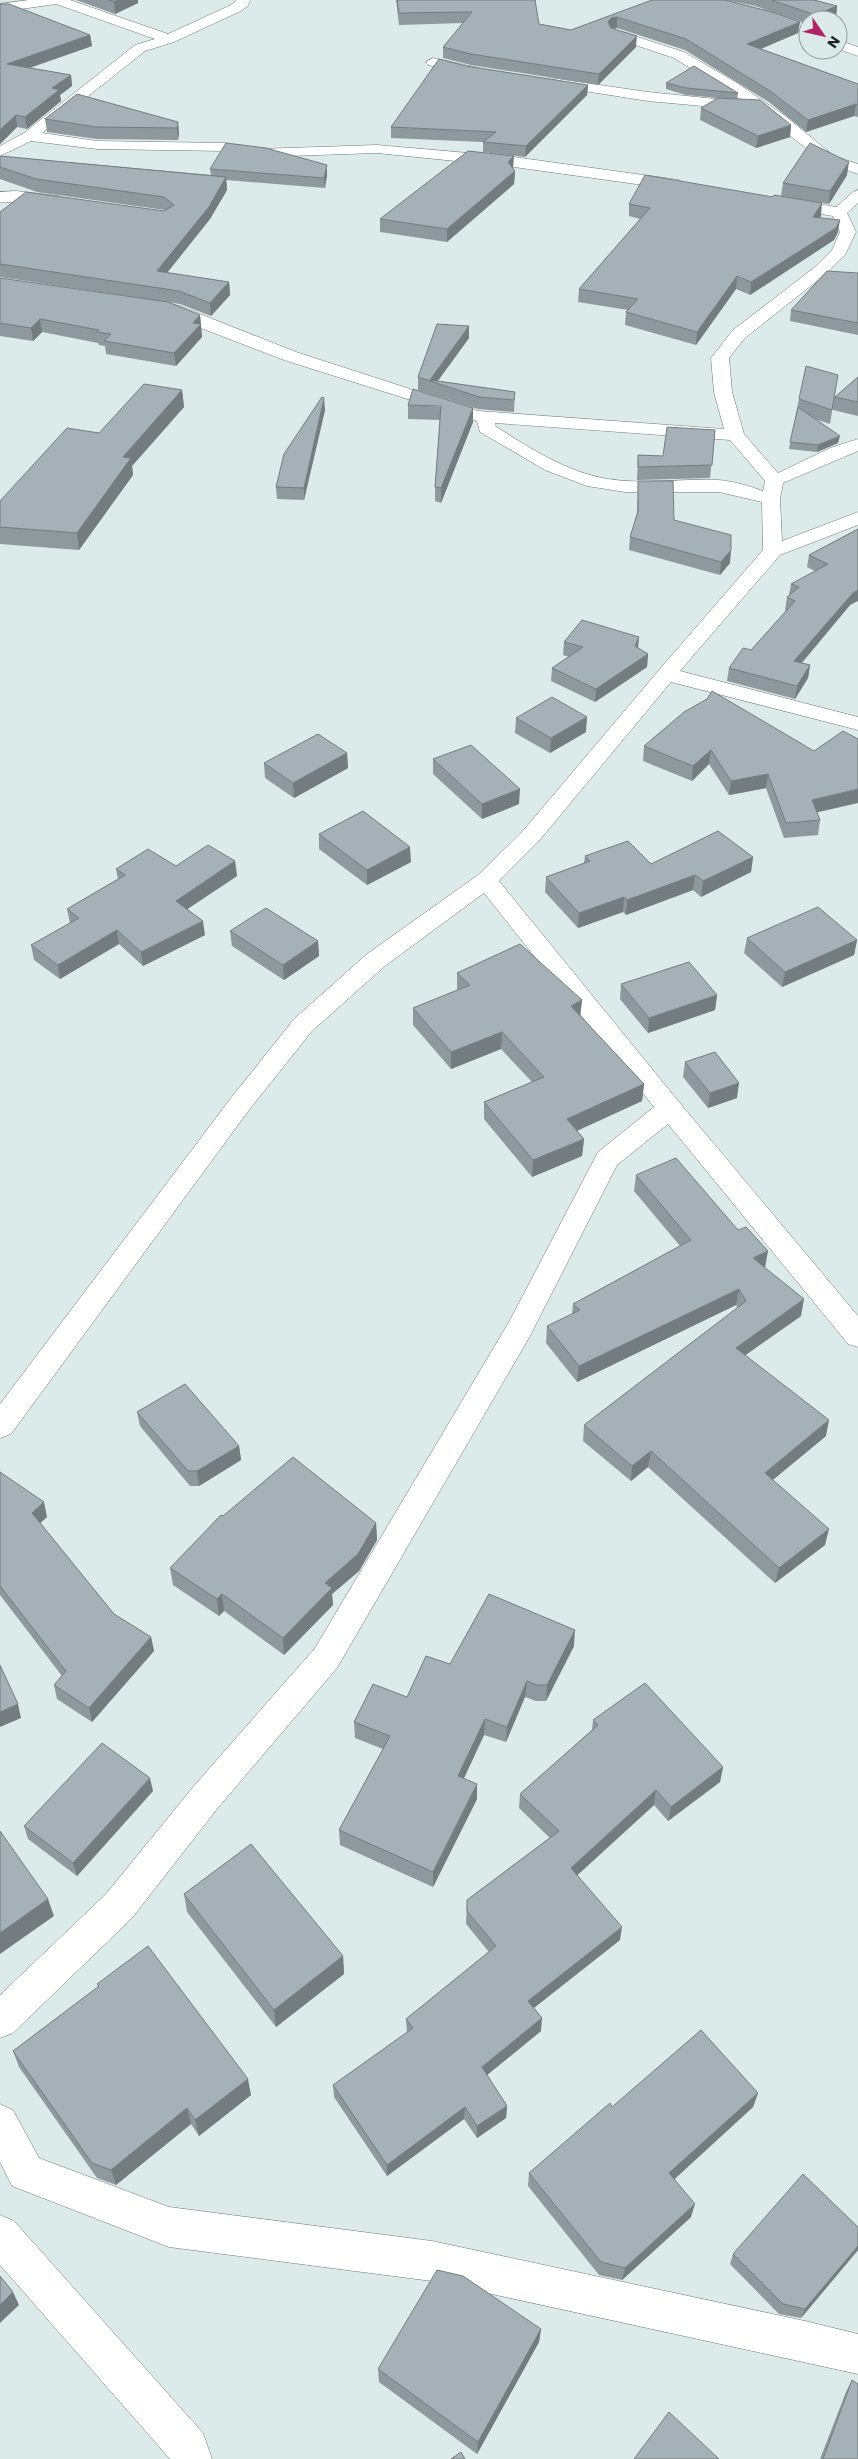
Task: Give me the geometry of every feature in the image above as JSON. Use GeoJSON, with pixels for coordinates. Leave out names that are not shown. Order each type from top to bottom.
{"type":"FeatureCollection","features":[{"type":"Feature","properties":{"kind":"street"},"geometry":{"type":"LineString","coordinates":[[0,0],[2,1],[0,8],[58,0],[169,40]]}},
{"type":"Feature","properties":{"kind":"street"},"geometry":{"type":"LineString","coordinates":[[0,152],[28,136],[140,48],[169,40],[236,8],[243,3],[243,0]]}},
{"type":"Feature","properties":{"kind":"street"},"geometry":{"type":"LineString","coordinates":[[706,0],[778,19],[798,27]]}},
{"type":"Feature","properties":{"kind":"street"},"geometry":{"type":"LineString","coordinates":[[616,34],[679,55],[732,86],[763,107],[830,159],[858,169]]}},
{"type":"Feature","properties":{"kind":"street"},"geometry":{"type":"LineString","coordinates":[[433,62],[489,73]]}},
{"type":"Feature","properties":{"kind":"street"},"geometry":{"type":"LineString","coordinates":[[537,80],[618,94],[686,102],[763,107]]}},
{"type":"Feature","properties":{"kind":"street"},"geometry":{"type":"LineString","coordinates":[[28,136],[97,145],[225,147],[257,153],[377,149],[514,162],[694,187]]}},
{"type":"Feature","properties":{"kind":"street"},"geometry":{"type":"LineString","coordinates":[[839,212],[858,195]]}},
{"type":"Feature","properties":{"kind":"street"},"geometry":{"type":"LineString","coordinates":[[0,197],[16,196],[70,203]]}},
{"type":"Feature","properties":{"kind":"street"},"geometry":{"type":"LineString","coordinates":[[771,200],[839,212]]}},
{"type":"Feature","properties":{"kind":"street"},"geometry":{"type":"LineString","coordinates":[[773,551],[771,499],[774,480],[735,435],[723,392],[720,358],[739,334],[821,270],[839,252],[848,232],[839,212]]}},
{"type":"Feature","properties":{"kind":"street"},"geometry":{"type":"LineString","coordinates":[[146,306],[174,310],[290,356],[486,418],[486,428],[532,456],[557,469],[594,482],[620,486],[721,486],[771,499]]}},
{"type":"Feature","properties":{"kind":"street"},"geometry":{"type":"LineString","coordinates":[[476,416],[735,435]]}},
{"type":"Feature","properties":{"kind":"street"},"geometry":{"type":"LineString","coordinates":[[774,480],[789,476],[839,448],[858,445]]}},
{"type":"Feature","properties":{"kind":"street"},"geometry":{"type":"LineString","coordinates":[[0,1426],[240,1104],[303,1025],[376,960],[486,880],[530,837],[666,674],[773,551],[858,518]]}},
{"type":"Feature","properties":{"kind":"street"},"geometry":{"type":"LineString","coordinates":[[666,674],[858,724]]}},
{"type":"Feature","properties":{"kind":"street"},"geometry":{"type":"LineString","coordinates":[[486,880],[670,1109],[858,1336]]}},
{"type":"Feature","properties":{"kind":"street"},"geometry":{"type":"LineString","coordinates":[[0,2020],[119,1906],[205,1798],[326,1658],[520,1328],[607,1159],[670,1109]]}},
{"type":"Feature","properties":{"kind":"street"},"geometry":{"type":"LineString","coordinates":[[0,2123],[26,2172],[169,2227],[432,2261],[858,2354]]}},
{"type":"Feature","properties":{"kind":"street"},"geometry":{"type":"LineString","coordinates":[[0,2235],[188,2448],[191,2459]]}},
{"type":"Feature","properties":{"kind":"building"},"geometry":{"type":"Polygon","coordinates":[[[397,0],[535,0],[539,24],[571,30],[652,0],[725,0],[775,13],[798,21],[747,44],[858,84],[858,105],[856,104],[808,120],[770,91],[686,39],[617,17],[611,18],[608,22],[611,28],[637,36],[599,74],[471,54],[443,47],[472,12],[399,13],[397,0]]]}},
{"type":"Feature","properties":{"kind":"building"},"geometry":{"type":"Polygon","coordinates":[[[771,0],[814,0],[837,6],[828,10],[801,10],[771,0]]]}},
{"type":"Feature","properties":{"kind":"building"},"geometry":{"type":"Polygon","coordinates":[[[0,4],[9,4],[90,35],[7,64],[71,75],[52,88],[59,90],[25,117],[16,115],[0,130],[0,4]]]}},
{"type":"Feature","properties":{"kind":"building"},"geometry":{"type":"Polygon","coordinates":[[[439,59],[466,66],[588,85],[526,146],[483,142],[496,132],[391,127],[439,59]]]}},
{"type":"Feature","properties":{"kind":"building"},"geometry":{"type":"Polygon","coordinates":[[[694,66],[738,93],[687,88],[666,83],[694,66]]]}},
{"type":"Feature","properties":{"kind":"building"},"geometry":{"type":"Polygon","coordinates":[[[77,94],[178,122],[177,128],[96,127],[45,119],[77,94]]]}},
{"type":"Feature","properties":{"kind":"building"},"geometry":{"type":"Polygon","coordinates":[[[718,98],[760,100],[791,125],[758,136],[701,108],[718,98]]]}},
{"type":"Feature","properties":{"kind":"building"},"geometry":{"type":"Polygon","coordinates":[[[226,143],[266,148],[327,165],[324,178],[210,169],[226,143]]]}},
{"type":"Feature","properties":{"kind":"building"},"geometry":{"type":"Polygon","coordinates":[[[810,143],[849,162],[830,191],[783,183],[810,143]]]}},
{"type":"Feature","properties":{"kind":"building"},"geometry":{"type":"Polygon","coordinates":[[[468,151],[514,156],[508,162],[515,171],[447,229],[380,219],[468,151]]]}},
{"type":"Feature","properties":{"kind":"building"},"geometry":{"type":"Polygon","coordinates":[[[0,156],[226,177],[209,207],[157,271],[229,282],[210,303],[179,291],[0,264],[0,212],[26,192],[164,211],[174,205],[164,197],[36,179],[0,167],[0,156]]]}},
{"type":"Feature","properties":{"kind":"building"},"geometry":{"type":"Polygon","coordinates":[[[645,175],[773,197],[774,195],[822,203],[813,217],[840,220],[836,228],[751,282],[737,276],[697,332],[626,312],[638,299],[579,289],[650,208],[629,204],[645,175]]]}},
{"type":"Feature","properties":{"kind":"building"},"geometry":{"type":"Polygon","coordinates":[[[827,271],[858,273],[858,323],[791,310],[827,271]]]}},
{"type":"Feature","properties":{"kind":"building"},"geometry":{"type":"Polygon","coordinates":[[[0,278],[168,302],[200,315],[193,323],[201,324],[174,353],[104,341],[111,334],[40,319],[31,328],[0,323],[0,278]]]}},
{"type":"Feature","properties":{"kind":"building"},"geometry":{"type":"Polygon","coordinates":[[[437,324],[469,326],[430,380],[515,392],[514,400],[479,397],[418,377],[437,324]]]}},
{"type":"Feature","properties":{"kind":"building"},"geometry":{"type":"Polygon","coordinates":[[[806,366],[838,375],[832,410],[799,399],[806,366]]]}},
{"type":"Feature","properties":{"kind":"building"},"geometry":{"type":"Polygon","coordinates":[[[858,377],[858,402],[835,397],[858,377]]]}},
{"type":"Feature","properties":{"kind":"building"},"geometry":{"type":"Polygon","coordinates":[[[144,384],[182,390],[123,457],[131,458],[77,533],[0,527],[0,501],[67,428],[99,433],[144,384]]]}},
{"type":"Feature","properties":{"kind":"building"},"geometry":{"type":"Polygon","coordinates":[[[413,389],[473,408],[441,488],[435,487],[441,406],[408,405],[413,389]]]}},
{"type":"Feature","properties":{"kind":"building"},"geometry":{"type":"Polygon","coordinates":[[[322,397],[324,398],[304,488],[276,487],[284,454],[322,397]]]}},
{"type":"Feature","properties":{"kind":"building"},"geometry":{"type":"Polygon","coordinates":[[[798,407],[840,436],[818,445],[790,442],[798,407]]]}},
{"type":"Feature","properties":{"kind":"building"},"geometry":{"type":"Polygon","coordinates":[[[667,427],[715,430],[712,465],[638,467],[638,455],[663,456],[667,427]]]}},
{"type":"Feature","properties":{"kind":"building"},"geometry":{"type":"Polygon","coordinates":[[[638,481],[673,481],[674,520],[731,535],[731,550],[721,562],[630,537],[638,511],[638,481]]]}},
{"type":"Feature","properties":{"kind":"building"},"geometry":{"type":"Polygon","coordinates":[[[858,529],[858,590],[853,593],[794,661],[810,665],[797,686],[729,668],[743,648],[751,650],[795,601],[787,597],[799,587],[791,584],[828,564],[809,555],[858,529]]]}},
{"type":"Feature","properties":{"kind":"building"},"geometry":{"type":"Polygon","coordinates":[[[582,620],[639,637],[635,646],[648,654],[596,689],[552,668],[583,647],[564,642],[582,620]]]}},
{"type":"Feature","properties":{"kind":"building"},"geometry":{"type":"Polygon","coordinates":[[[712,691],[814,751],[843,731],[858,739],[858,789],[812,800],[820,820],[786,823],[768,774],[731,781],[711,750],[693,766],[644,746],[684,712],[707,699],[712,691]]]}},
{"type":"Feature","properties":{"kind":"building"},"geometry":{"type":"Polygon","coordinates":[[[552,697],[587,717],[551,738],[516,718],[552,697]]]}},
{"type":"Feature","properties":{"kind":"building"},"geometry":{"type":"Polygon","coordinates":[[[318,734],[347,753],[293,783],[264,763],[318,734]]]}},
{"type":"Feature","properties":{"kind":"building"},"geometry":{"type":"Polygon","coordinates":[[[471,745],[520,789],[482,804],[433,759],[471,745]]]}},
{"type":"Feature","properties":{"kind":"building"},"geometry":{"type":"Polygon","coordinates":[[[363,811],[410,847],[367,870],[319,834],[363,811]]]}},
{"type":"Feature","properties":{"kind":"building"},"geometry":{"type":"Polygon","coordinates":[[[718,831],[753,857],[703,881],[695,875],[627,900],[624,897],[579,913],[546,877],[590,861],[585,856],[628,841],[651,864],[718,831]]]}},
{"type":"Feature","properties":{"kind":"building"},"geometry":{"type":"Polygon","coordinates":[[[208,845],[235,861],[176,901],[203,921],[141,952],[117,930],[58,965],[31,945],[79,918],[67,909],[125,875],[116,869],[148,849],[176,866],[208,845]]]}},
{"type":"Feature","properties":{"kind":"building"},"geometry":{"type":"Polygon","coordinates":[[[818,907],[857,940],[785,972],[747,938],[818,907]]]}},
{"type":"Feature","properties":{"kind":"building"},"geometry":{"type":"Polygon","coordinates":[[[266,908],[318,941],[283,965],[230,931],[266,908]]]}},
{"type":"Feature","properties":{"kind":"building"},"geometry":{"type":"Polygon","coordinates":[[[520,944],[582,1000],[571,1006],[644,1084],[567,1119],[584,1139],[533,1160],[484,1102],[544,1077],[502,1032],[451,1052],[413,1008],[470,985],[457,973],[520,944]]]}},
{"type":"Feature","properties":{"kind":"building"},"geometry":{"type":"Polygon","coordinates":[[[689,962],[717,995],[649,1018],[621,984],[689,962]]]}},
{"type":"Feature","properties":{"kind":"building"},"geometry":{"type":"Polygon","coordinates":[[[715,1052],[739,1083],[710,1093],[685,1062],[715,1052]]]}},
{"type":"Feature","properties":{"kind":"building"},"geometry":{"type":"Polygon","coordinates":[[[676,1158],[738,1230],[746,1227],[768,1251],[753,1258],[804,1299],[736,1348],[829,1420],[765,1473],[829,1529],[779,1568],[651,1451],[632,1466],[584,1425],[746,1301],[739,1289],[579,1366],[547,1326],[580,1310],[573,1304],[691,1240],[636,1175],[676,1158]]]}},
{"type":"Feature","properties":{"kind":"building"},"geometry":{"type":"Polygon","coordinates":[[[185,1384],[239,1446],[197,1471],[188,1471],[137,1412],[185,1384]]]}},
{"type":"Feature","properties":{"kind":"building"},"geometry":{"type":"Polygon","coordinates":[[[293,1457],[376,1523],[358,1554],[325,1583],[332,1588],[283,1638],[222,1594],[217,1599],[170,1568],[221,1515],[223,1516],[293,1457]]]}},
{"type":"Feature","properties":{"kind":"building"},"geometry":{"type":"Polygon","coordinates":[[[0,1472],[44,1502],[32,1513],[114,1614],[151,1637],[89,1708],[54,1685],[66,1671],[0,1586],[0,1472]]]}},
{"type":"Feature","properties":{"kind":"building"},"geometry":{"type":"Polygon","coordinates":[[[489,1594],[575,1630],[547,1685],[537,1685],[527,1681],[507,1727],[485,1719],[458,1776],[477,1784],[433,1872],[339,1830],[390,1736],[354,1722],[373,1684],[407,1697],[426,1656],[450,1664],[489,1594]]]}},
{"type":"Feature","properties":{"kind":"building"},"geometry":{"type":"Polygon","coordinates":[[[0,1665],[18,1704],[0,1712],[0,1665]]]}},
{"type":"Feature","properties":{"kind":"building"},"geometry":{"type":"Polygon","coordinates":[[[645,1683],[723,1767],[671,1807],[656,1790],[571,1868],[622,1927],[528,2001],[542,2018],[482,2067],[507,2106],[477,2126],[465,2107],[387,2165],[333,2085],[413,2028],[406,2019],[496,1946],[467,1911],[467,1900],[559,1831],[520,1794],[598,1725],[593,1720],[645,1683]]]}},
{"type":"Feature","properties":{"kind":"building"},"geometry":{"type":"Polygon","coordinates":[[[102,1743],[150,1778],[73,1863],[24,1826],[102,1743]]]}},
{"type":"Feature","properties":{"kind":"building"},"geometry":{"type":"Polygon","coordinates":[[[0,1831],[48,1899],[0,1933],[0,1831]]]}},
{"type":"Feature","properties":{"kind":"building"},"geometry":{"type":"Polygon","coordinates":[[[251,1844],[343,1956],[274,2010],[184,1894],[251,1844]]]}},
{"type":"Feature","properties":{"kind":"building"},"geometry":{"type":"Polygon","coordinates":[[[148,1946],[248,2079],[195,2120],[187,2108],[111,2170],[92,2163],[13,2051],[148,1946]]]}},
{"type":"Feature","properties":{"kind":"building"},"geometry":{"type":"Polygon","coordinates":[[[701,2030],[758,2093],[669,2173],[695,2204],[625,2268],[601,2262],[529,2173],[610,2103],[612,2107],[701,2030]]]}},
{"type":"Feature","properties":{"kind":"building"},"geometry":{"type":"Polygon","coordinates":[[[803,2174],[858,2227],[858,2246],[805,2309],[783,2304],[733,2254],[803,2174]]]}},
{"type":"Feature","properties":{"kind":"building"},"geometry":{"type":"Polygon","coordinates":[[[437,2270],[463,2276],[541,2329],[478,2442],[378,2369],[437,2270]]]}},
{"type":"Feature","properties":{"kind":"building"},"geometry":{"type":"Polygon","coordinates":[[[0,2276],[13,2292],[0,2305],[0,2276]]]}},
{"type":"Feature","properties":{"kind":"building"},"geometry":{"type":"Polygon","coordinates":[[[852,2380],[858,2384],[858,2459],[823,2459],[852,2380]]]}},
{"type":"Feature","properties":{"kind":"building"},"geometry":{"type":"Polygon","coordinates":[[[669,2412],[719,2459],[634,2459],[669,2412]]]}},
{"type":"Feature","properties":{"kind":"building"},"geometry":{"type":"Polygon","coordinates":[[[461,2452],[465,2459],[451,2459],[461,2452]]]}}]}
